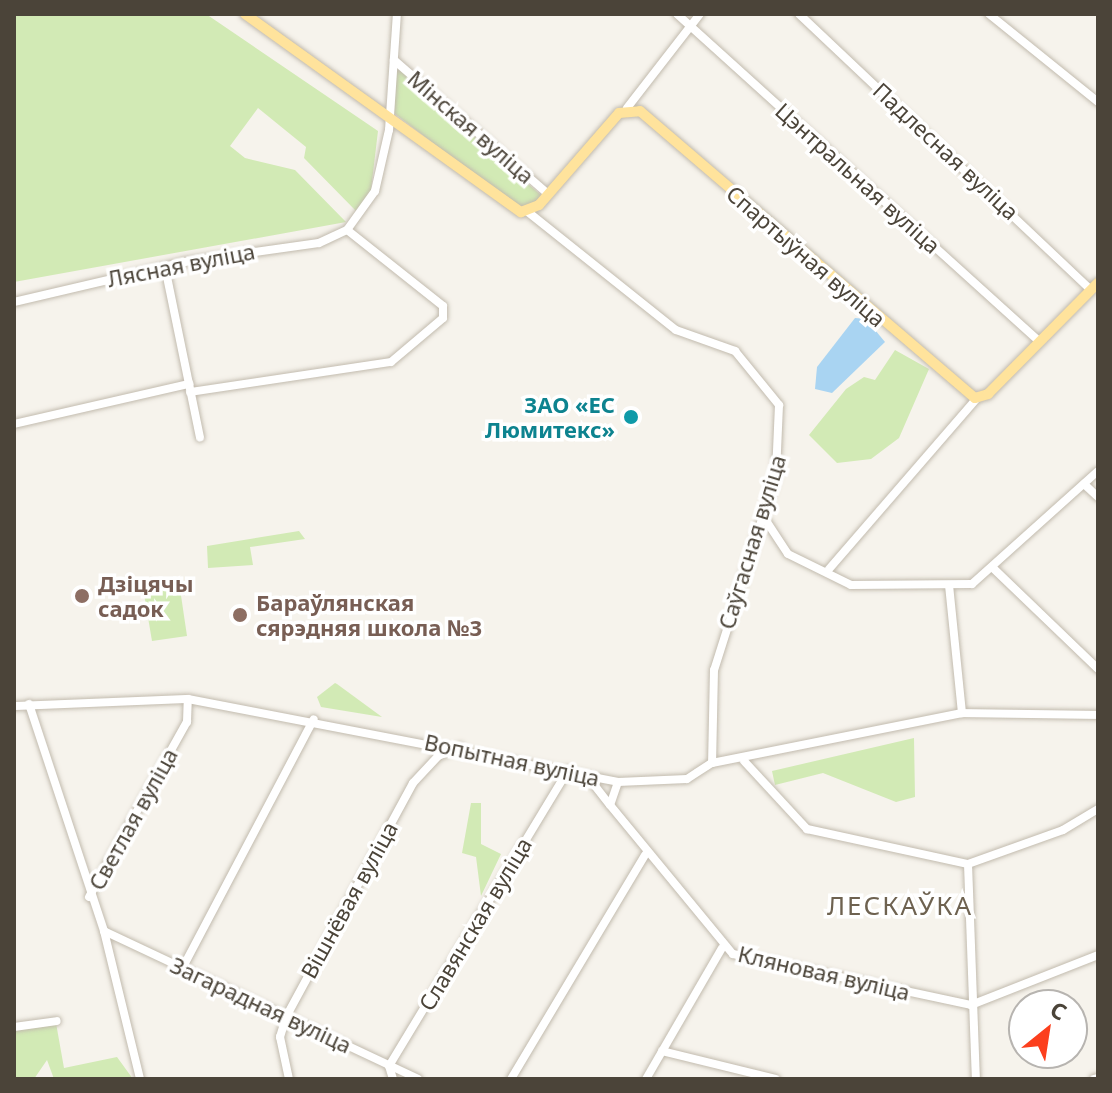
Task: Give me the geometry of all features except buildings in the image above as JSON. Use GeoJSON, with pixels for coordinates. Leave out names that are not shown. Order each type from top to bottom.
{"type":"FeatureCollection","features":[{"type":"Feature","properties":{"kind":"main road","name":"Мінская вуліца"},"geometry":{"type":"LineString","coordinates":[[245,14],[524,212]]}},
{"type":"Feature","properties":{"kind":"main road"},"geometry":{"type":"LineString","coordinates":[[524,212],[548,194],[627,108]]}},
{"type":"Feature","properties":{"kind":"main road","name":"Спартыўная вуліца"},"geometry":{"type":"LineString","coordinates":[[627,108],[659,126],[983,396]]}},
{"type":"Feature","properties":{"kind":"main road"},"geometry":{"type":"LineString","coordinates":[[983,396],[1095,287]]}},
{"type":"Feature","properties":{"kind":"street","name":"Мінская вуліца"},"geometry":{"type":"LineString","coordinates":[[390,117],[397,14]]}},
{"type":"Feature","properties":{"kind":"street","name":"Цэнтральная вуліца"},"geometry":{"type":"LineString","coordinates":[[677,14],[1039,341]]}},
{"type":"Feature","properties":{"kind":"street"},"geometry":{"type":"LineString","coordinates":[[627,108],[700,14]]}},
{"type":"Feature","properties":{"kind":"street","name":"Падлесная вуліца"},"geometry":{"type":"LineString","coordinates":[[799,14],[1095,287]]}},
{"type":"Feature","properties":{"kind":"street"},"geometry":{"type":"LineString","coordinates":[[989,14],[1098,102]]}},
{"type":"Feature","properties":{"kind":"street","name":"Мінская вуліца"},"geometry":{"type":"LineString","coordinates":[[394,60],[548,194]]}},
{"type":"Feature","properties":{"kind":"street"},"geometry":{"type":"LineString","coordinates":[[14,424],[190,388],[391,362],[447,311],[347,230],[375,191],[390,117]]}},
{"type":"Feature","properties":{"kind":"street","name":"Саўгасная вуліца"},"geometry":{"type":"LineString","coordinates":[[524,212],[676,330],[735,351],[770,388],[783,434],[763,516],[715,663],[712,763]]}},
{"type":"Feature","properties":{"kind":"street","name":"Лясная вуліца"},"geometry":{"type":"LineString","coordinates":[[14,302],[165,267],[319,243],[347,230]]}},
{"type":"Feature","properties":{"kind":"street"},"geometry":{"type":"LineString","coordinates":[[165,267],[200,437]]}},
{"type":"Feature","properties":{"kind":"street"},"geometry":{"type":"LineString","coordinates":[[829,569],[983,396]]}},
{"type":"Feature","properties":{"kind":"street"},"geometry":{"type":"LineString","coordinates":[[763,516],[788,554],[829,569],[851,585],[976,583],[1098,471]]}},
{"type":"Feature","properties":{"kind":"street"},"geometry":{"type":"LineString","coordinates":[[1084,484],[1098,497]]}},
{"type":"Feature","properties":{"kind":"street"},"geometry":{"type":"LineString","coordinates":[[993,568],[1098,669]]}},
{"type":"Feature","properties":{"kind":"street"},"geometry":{"type":"LineString","coordinates":[[949,585],[962,713]]}},
{"type":"Feature","properties":{"kind":"street","name":"Вопытная вуліца"},"geometry":{"type":"LineString","coordinates":[[14,706],[188,699],[463,747],[618,782],[687,779],[712,763],[744,761],[796,744],[962,713],[1098,715]]}},
{"type":"Feature","properties":{"kind":"street","name":"Светлая вуліца"},"geometry":{"type":"LineString","coordinates":[[140,1079],[104,931],[89,897],[187,722],[188,699]]}},
{"type":"Feature","properties":{"kind":"street"},"geometry":{"type":"LineString","coordinates":[[29,704],[89,897]]}},
{"type":"Feature","properties":{"kind":"street"},"geometry":{"type":"LineString","coordinates":[[183,967],[314,719]]}},
{"type":"Feature","properties":{"kind":"street","name":"Вішнёвая вуліца"},"geometry":{"type":"LineString","coordinates":[[289,1079],[280,1037],[286,1017],[413,783],[438,756],[463,747]]}},
{"type":"Feature","properties":{"kind":"street"},"geometry":{"type":"LineString","coordinates":[[744,761],[807,829],[968,864],[1063,830],[1098,809]]}},
{"type":"Feature","properties":{"kind":"street","name":"Славянская вуліца"},"geometry":{"type":"LineString","coordinates":[[389,1066],[568,770]]}},
{"type":"Feature","properties":{"kind":"street","name":"Кляновая вуліца"},"geometry":{"type":"LineString","coordinates":[[587,775],[645,855],[722,948],[971,1005]]}},
{"type":"Feature","properties":{"kind":"street"},"geometry":{"type":"LineString","coordinates":[[610,805],[618,782]]}},
{"type":"Feature","properties":{"kind":"street"},"geometry":{"type":"LineString","coordinates":[[511,1079],[645,855]]}},
{"type":"Feature","properties":{"kind":"street"},"geometry":{"type":"LineString","coordinates":[[968,864],[976,1079]]}},
{"type":"Feature","properties":{"kind":"street","name":"Загарадная вуліца"},"geometry":{"type":"LineString","coordinates":[[104,931],[418,1079]]}},
{"type":"Feature","properties":{"kind":"street"},"geometry":{"type":"LineString","coordinates":[[646,1079],[722,948]]}},
{"type":"Feature","properties":{"kind":"street"},"geometry":{"type":"LineString","coordinates":[[971,1005],[1098,955]]}},
{"type":"Feature","properties":{"kind":"street"},"geometry":{"type":"LineString","coordinates":[[14,1027],[57,1021]]}},
{"type":"Feature","properties":{"kind":"street"},"geometry":{"type":"LineString","coordinates":[[662,1051],[776,1079]]}},
{"type":"Feature","properties":{"kind":"street"},"geometry":{"type":"LineString","coordinates":[[389,1066],[393,1079]]}},
{"type":"Feature","properties":{"kind":"green space"},"geometry":{"type":"Polygon","coordinates":[[[14,14],[206,14],[378,131],[370,198],[356,211],[304,158],[306,147],[258,108],[230,146],[245,158],[295,170],[346,222],[14,282],[14,14]]]}},
{"type":"Feature","properties":{"kind":"green space"},"geometry":{"type":"Polygon","coordinates":[[[397,65],[543,197],[525,208],[514,205],[394,113],[397,65]]]}},
{"type":"Feature","properties":{"kind":"green space"},"geometry":{"type":"Polygon","coordinates":[[[895,350],[929,369],[899,438],[871,459],[837,463],[809,435],[846,389],[864,377],[875,380],[895,350]]]}},
{"type":"Feature","properties":{"kind":"green space"},"geometry":{"type":"Polygon","coordinates":[[[299,531],[305,539],[250,547],[253,565],[208,568],[207,546],[299,531]]]}},
{"type":"Feature","properties":{"kind":"green space"},"geometry":{"type":"Polygon","coordinates":[[[179,582],[187,636],[152,641],[143,588],[179,582]]]}},
{"type":"Feature","properties":{"kind":"green space"},"geometry":{"type":"Polygon","coordinates":[[[335,683],[382,717],[321,707],[317,697],[335,683]]]}},
{"type":"Feature","properties":{"kind":"green space"},"geometry":{"type":"Polygon","coordinates":[[[914,738],[915,797],[896,802],[823,773],[775,785],[772,771],[914,738]]]}},
{"type":"Feature","properties":{"kind":"green space"},"geometry":{"type":"Polygon","coordinates":[[[471,803],[481,803],[481,844],[501,854],[481,896],[476,857],[462,853],[471,803]]]}},
{"type":"Feature","properties":{"kind":"green space"},"geometry":{"type":"Polygon","coordinates":[[[56,1023],[64,1068],[117,1057],[133,1079],[54,1079],[47,1060],[34,1079],[14,1079],[14,1030],[56,1023]]]}},
{"type":"Feature","properties":{"kind":"water"},"geometry":{"type":"Polygon","coordinates":[[[855,318],[866,319],[885,342],[832,393],[815,389],[817,367],[855,318]]]}},
{"type":"Feature","properties":{"kind":"place","name":"ЗАО «ЕС Люмитекс»"},"geometry":{"type":"Point","coordinates":[631,417]}},
{"type":"Feature","properties":{"kind":"place","name":"Дзіцячы садок"},"geometry":{"type":"Point","coordinates":[82,596]}},
{"type":"Feature","properties":{"kind":"place","name":"Бараўлянская сярэдняя школа №3"},"geometry":{"type":"Point","coordinates":[240,615]}},
{"type":"Feature","properties":{"kind":"district","name":"ЛЕСКАЎКА"},"geometry":{"type":"Point","coordinates":[900,906]}}]}
